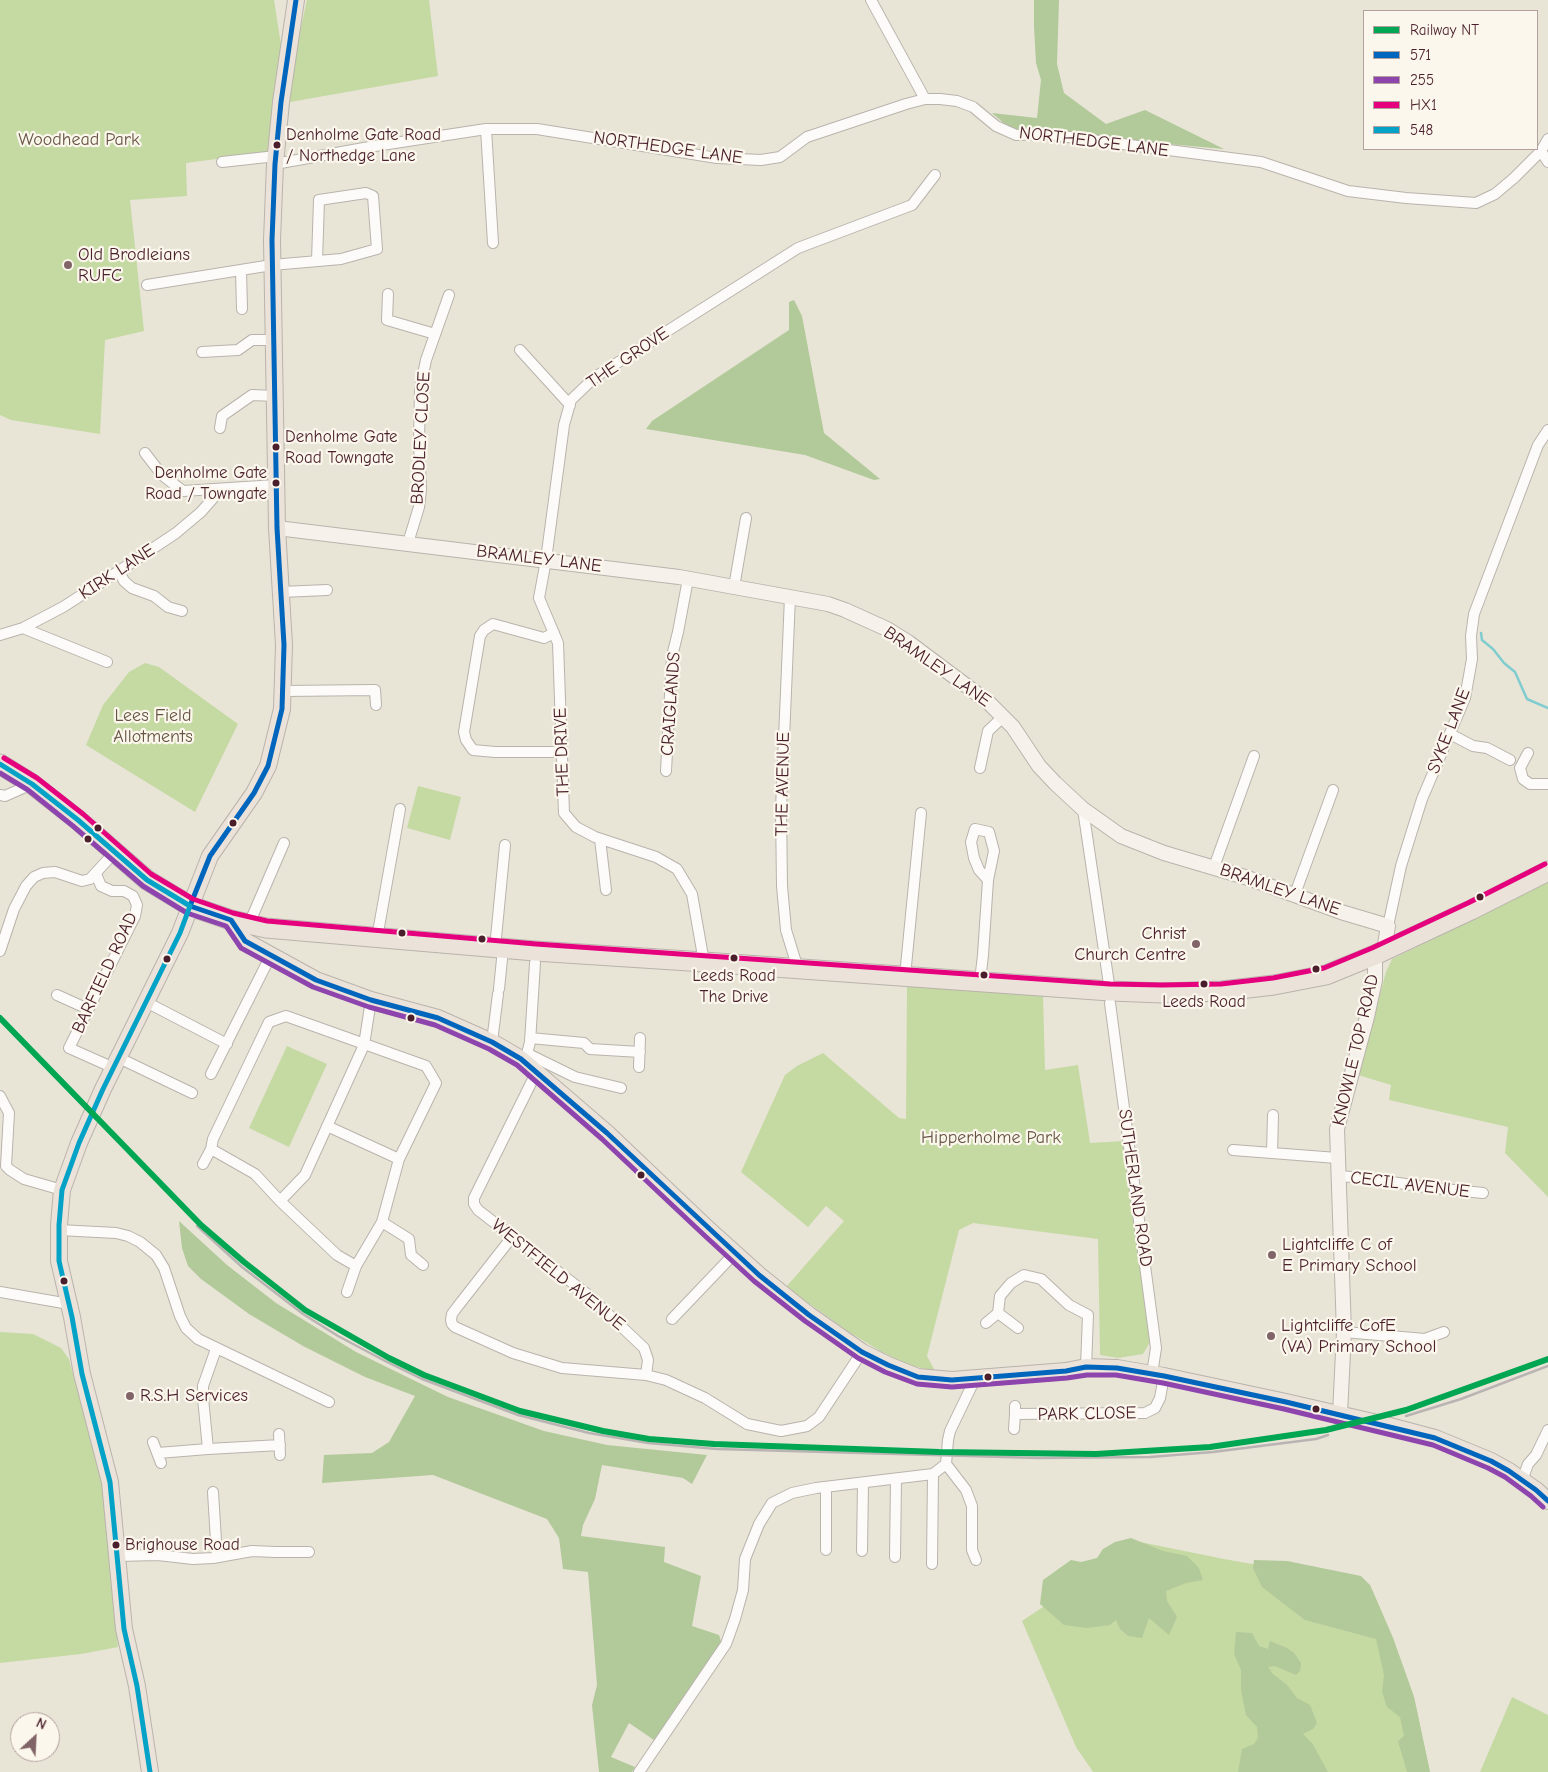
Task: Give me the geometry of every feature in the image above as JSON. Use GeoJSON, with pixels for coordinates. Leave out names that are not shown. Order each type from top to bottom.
{"type":"FeatureCollection","features":[{"type":"Feature","properties":{"kind":"highway"},"geometry":{"type":"LineString","coordinates":[[0,764],[32,784],[78,820],[147,880],[190,906],[266,928],[499,948],[980,981],[1110,997],[1162,993],[1222,992],[1326,975],[1380,953],[1548,871]]}},
{"type":"Feature","properties":{"kind":"main road"},"geometry":{"type":"LineString","coordinates":[[150,1772],[134,1675],[124,1629],[110,1482],[82,1374],[59,1261],[62,1190],[79,1143],[180,933],[210,856],[254,793],[268,766],[279,726],[284,690],[277,528],[272,265],[276,160],[281,102],[296,0]]}},
{"type":"Feature","properties":{"kind":"main road"},"geometry":{"type":"LineString","coordinates":[[240,922],[245,941],[316,980],[372,1000],[438,1018],[492,1042],[530,1063],[735,1253],[789,1299],[862,1352],[888,1365],[918,1377],[952,1380],[1086,1368],[1117,1368],[1158,1375],[1340,1414],[1435,1438],[1491,1461],[1522,1481],[1548,1502]]}},
{"type":"Feature","properties":{"kind":"street"},"geometry":{"type":"LineString","coordinates":[[871,0],[925,99]]}},
{"type":"Feature","properties":{"kind":"street","name":"NORTHEDGE LANE"},"geometry":{"type":"LineString","coordinates":[[222,162],[276,160],[486,129],[537,129],[717,158],[761,160],[780,157],[807,137],[925,99],[957,101],[973,107],[996,126],[1016,135],[1044,134],[1261,162],[1348,191],[1406,198],[1476,203],[1495,194],[1514,178],[1541,151],[1548,139]]}},
{"type":"Feature","properties":{"kind":"street"},"geometry":{"type":"LineString","coordinates":[[486,129],[493,242]]}},
{"type":"Feature","properties":{"kind":"street"},"geometry":{"type":"LineString","coordinates":[[1541,151],[1548,162]]}},
{"type":"Feature","properties":{"kind":"street","name":"THE GROVE"},"geometry":{"type":"LineString","coordinates":[[546,560],[564,425],[571,400],[595,377],[798,248],[912,205],[935,175]]}},
{"type":"Feature","properties":{"kind":"street"},"geometry":{"type":"LineString","coordinates":[[147,285],[272,265],[341,259],[377,249],[373,196],[366,193],[319,200],[317,261]]}},
{"type":"Feature","properties":{"kind":"street"},"geometry":{"type":"LineString","coordinates":[[241,270],[242,309]]}},
{"type":"Feature","properties":{"kind":"street"},"geometry":{"type":"LineString","coordinates":[[388,294],[387,320],[435,334]]}},
{"type":"Feature","properties":{"kind":"street","name":"BRODLEY CLOSE"},"geometry":{"type":"LineString","coordinates":[[408,543],[419,507],[421,490],[419,442],[420,389],[426,360],[449,296]]}},
{"type":"Feature","properties":{"kind":"street"},"geometry":{"type":"LineString","coordinates":[[202,352],[238,350],[252,340],[274,340]]}},
{"type":"Feature","properties":{"kind":"street"},"geometry":{"type":"LineString","coordinates":[[520,350],[570,405]]}},
{"type":"Feature","properties":{"kind":"street"},"geometry":{"type":"LineString","coordinates":[[220,428],[222,416],[252,395],[275,396]]}},
{"type":"Feature","properties":{"kind":"street","name":"SYKE LANE"},"geometry":{"type":"LineString","coordinates":[[1380,953],[1401,866],[1420,805],[1465,698],[1472,659],[1471,636],[1474,614],[1538,445],[1548,430]]}},
{"type":"Feature","properties":{"kind":"street"},"geometry":{"type":"LineString","coordinates":[[145,453],[162,475],[184,491],[220,490],[276,484]]}},
{"type":"Feature","properties":{"kind":"street","name":"KIRK LANE"},"geometry":{"type":"LineString","coordinates":[[0,635],[23,628],[62,607],[119,571],[176,533],[201,512],[220,490]]}},
{"type":"Feature","properties":{"kind":"street"},"geometry":{"type":"LineString","coordinates":[[734,587],[746,518]]}},
{"type":"Feature","properties":{"kind":"street","name":"BRAMLEY LANE"},"geometry":{"type":"LineString","coordinates":[[277,528],[688,579],[828,604],[845,610],[887,629],[915,647],[988,702],[1013,727],[1039,766],[1055,784],[1083,809],[1121,836],[1140,844],[1295,894],[1341,912],[1388,926]]}},
{"type":"Feature","properties":{"kind":"street","name":"THE DRIVE"},"geometry":{"type":"LineString","coordinates":[[546,560],[539,598],[558,643],[564,813],[576,828],[600,839],[656,856],[677,869],[692,894],[704,962]]}},
{"type":"Feature","properties":{"kind":"street"},"geometry":{"type":"LineString","coordinates":[[119,571],[124,581],[132,588],[154,596],[168,607],[182,611]]}},
{"type":"Feature","properties":{"kind":"street","name":"CRAIGLANDS"},"geometry":{"type":"LineString","coordinates":[[666,771],[672,656],[688,579]]}},
{"type":"Feature","properties":{"kind":"street"},"geometry":{"type":"LineString","coordinates":[[281,592],[327,590]]}},
{"type":"Feature","properties":{"kind":"street","name":"THE AVENUE"},"geometry":{"type":"LineString","coordinates":[[790,597],[781,809],[782,886],[786,930],[798,969]]}},
{"type":"Feature","properties":{"kind":"street"},"geometry":{"type":"LineString","coordinates":[[554,633],[544,638],[493,624],[484,630],[480,636],[464,732],[466,740],[473,750],[561,752]]}},
{"type":"Feature","properties":{"kind":"street"},"geometry":{"type":"LineString","coordinates":[[23,628],[106,662]]}},
{"type":"Feature","properties":{"kind":"street"},"geometry":{"type":"LineString","coordinates":[[284,690],[375,690],[376,705]]}},
{"type":"Feature","properties":{"kind":"street"},"geometry":{"type":"LineString","coordinates":[[980,768],[988,732],[1004,716]]}},
{"type":"Feature","properties":{"kind":"street"},"geometry":{"type":"LineString","coordinates":[[1450,734],[1472,746],[1487,748],[1510,760]]}},
{"type":"Feature","properties":{"kind":"street"},"geometry":{"type":"LineString","coordinates":[[1528,753],[1520,768],[1522,779],[1530,784],[1548,784]]}},
{"type":"Feature","properties":{"kind":"street"},"geometry":{"type":"LineString","coordinates":[[1214,867],[1254,756]]}},
{"type":"Feature","properties":{"kind":"street"},"geometry":{"type":"LineString","coordinates":[[0,795],[5,796],[32,784]]}},
{"type":"Feature","properties":{"kind":"street"},"geometry":{"type":"LineString","coordinates":[[1295,894],[1334,790]]}},
{"type":"Feature","properties":{"kind":"street"},"geometry":{"type":"LineString","coordinates":[[377,938],[400,809]]}},
{"type":"Feature","properties":{"kind":"street","name":"SUTHERLAND ROAD"},"geometry":{"type":"LineString","coordinates":[[1083,809],[1110,997],[1158,1375]]}},
{"type":"Feature","properties":{"kind":"street"},"geometry":{"type":"LineString","coordinates":[[905,976],[921,813]]}},
{"type":"Feature","properties":{"kind":"street"},"geometry":{"type":"LineString","coordinates":[[600,839],[606,890]]}},
{"type":"Feature","properties":{"kind":"street"},"geometry":{"type":"LineString","coordinates":[[240,922],[284,843]]}},
{"type":"Feature","properties":{"kind":"street"},"geometry":{"type":"LineString","coordinates":[[492,1042],[499,992],[504,845]]}},
{"type":"Feature","properties":{"kind":"street"},"geometry":{"type":"LineString","coordinates":[[0,951],[14,909],[26,886],[34,877],[43,873],[55,872],[82,881],[90,879],[114,853]]}},
{"type":"Feature","properties":{"kind":"street","name":"BARFIELD ROAD"},"geometry":{"type":"LineString","coordinates":[[96,874],[102,886],[112,891],[124,891],[133,896],[137,905],[135,916],[70,1048],[116,1063]]}},
{"type":"Feature","properties":{"kind":"street"},"geometry":{"type":"LineString","coordinates":[[980,981],[984,955],[988,880]]}},
{"type":"Feature","properties":{"kind":"street","name":"KNOWLE TOP ROAD"},"geometry":{"type":"LineString","coordinates":[[1340,1414],[1344,1332],[1337,1128],[1369,1008],[1380,953]]}},
{"type":"Feature","properties":{"kind":"street"},"geometry":{"type":"LineString","coordinates":[[211,1074],[271,955]]}},
{"type":"Feature","properties":{"kind":"street"},"geometry":{"type":"LineString","coordinates":[[535,963],[530,1063],[621,1088]]}},
{"type":"Feature","properties":{"kind":"street"},"geometry":{"type":"LineString","coordinates":[[57,995],[88,1009]]}},
{"type":"Feature","properties":{"kind":"street"},"geometry":{"type":"LineString","coordinates":[[280,1201],[305,1175],[328,1126],[364,1045],[372,1000]]}},
{"type":"Feature","properties":{"kind":"street"},"geometry":{"type":"LineString","coordinates":[[146,1002],[227,1044]]}},
{"type":"Feature","properties":{"kind":"street"},"geometry":{"type":"LineString","coordinates":[[203,1164],[211,1149],[212,1139],[269,1022],[286,1016],[426,1066],[436,1084],[399,1159],[382,1222],[356,1266],[347,1292]]}},
{"type":"Feature","properties":{"kind":"street"},"geometry":{"type":"LineString","coordinates":[[530,1038],[584,1043],[590,1049],[640,1052]]}},
{"type":"Feature","properties":{"kind":"street"},"geometry":{"type":"LineString","coordinates":[[639,1067],[640,1038]]}},
{"type":"Feature","properties":{"kind":"street"},"geometry":{"type":"LineString","coordinates":[[116,1063],[192,1093]]}},
{"type":"Feature","properties":{"kind":"street","name":"WESTFIELD AVENUE"},"geometry":{"type":"LineString","coordinates":[[530,1063],[474,1198],[474,1204],[478,1210],[587,1294],[644,1348],[648,1360],[646,1375]]}},
{"type":"Feature","properties":{"kind":"street"},"geometry":{"type":"LineString","coordinates":[[0,1096],[9,1113],[3,1167],[24,1179],[62,1190]]}},
{"type":"Feature","properties":{"kind":"street"},"geometry":{"type":"LineString","coordinates":[[1272,1153],[1273,1115]]}},
{"type":"Feature","properties":{"kind":"street"},"geometry":{"type":"LineString","coordinates":[[328,1126],[399,1159]]}},
{"type":"Feature","properties":{"kind":"street"},"geometry":{"type":"LineString","coordinates":[[211,1149],[255,1174],[280,1201],[337,1255],[356,1266]]}},
{"type":"Feature","properties":{"kind":"street"},"geometry":{"type":"LineString","coordinates":[[1233,1150],[1337,1158]]}},
{"type":"Feature","properties":{"kind":"street","name":"CECIL AVENUE"},"geometry":{"type":"LineString","coordinates":[[1338,1176],[1483,1193]]}},
{"type":"Feature","properties":{"kind":"street"},"geometry":{"type":"LineString","coordinates":[[382,1222],[409,1239],[411,1255],[423,1266]]}},
{"type":"Feature","properties":{"kind":"street"},"geometry":{"type":"LineString","coordinates":[[59,1230],[116,1233],[128,1236],[149,1249],[164,1268],[180,1316],[186,1328],[198,1340],[329,1402]]}},
{"type":"Feature","properties":{"kind":"street"},"geometry":{"type":"LineString","coordinates":[[512,1237],[452,1314],[452,1324],[512,1353],[562,1368],[646,1375],[666,1380],[705,1398],[747,1424],[781,1431],[806,1426],[819,1417],[862,1352]]}},
{"type":"Feature","properties":{"kind":"street"},"geometry":{"type":"LineString","coordinates":[[672,1319],[735,1253]]}},
{"type":"Feature","properties":{"kind":"street"},"geometry":{"type":"LineString","coordinates":[[986,1323],[998,1313],[1000,1296],[1011,1283],[1024,1275],[1041,1279],[1070,1305],[1088,1315],[1086,1368]]}},
{"type":"Feature","properties":{"kind":"street"},"geometry":{"type":"LineString","coordinates":[[0,1292],[69,1304]]}},
{"type":"Feature","properties":{"kind":"street"},"geometry":{"type":"LineString","coordinates":[[998,1313],[1018,1328]]}},
{"type":"Feature","properties":{"kind":"street"},"geometry":{"type":"LineString","coordinates":[[1344,1332],[1425,1339],[1444,1332]]}},
{"type":"Feature","properties":{"kind":"street"},"geometry":{"type":"LineString","coordinates":[[208,1449],[203,1386],[216,1349]]}},
{"type":"Feature","properties":{"kind":"street","name":"PARK CLOSE"},"geometry":{"type":"LineString","coordinates":[[1014,1429],[1015,1410],[1144,1413],[1154,1408],[1160,1398],[1158,1375]]}},
{"type":"Feature","properties":{"kind":"street"},"geometry":{"type":"LineString","coordinates":[[975,1379],[950,1431],[946,1464],[966,1490],[972,1506],[972,1550],[976,1560]]}},
{"type":"Feature","properties":{"kind":"street"},"geometry":{"type":"LineString","coordinates":[[1522,1481],[1528,1464],[1536,1455],[1548,1430]]}},
{"type":"Feature","properties":{"kind":"street"},"geometry":{"type":"LineString","coordinates":[[153,1442],[159,1458],[208,1449],[280,1450],[279,1434]]}},
{"type":"Feature","properties":{"kind":"street"},"geometry":{"type":"LineString","coordinates":[[639,1772],[726,1644],[743,1590],[745,1560],[759,1524],[772,1503],[792,1493],[933,1474],[946,1464]]}},
{"type":"Feature","properties":{"kind":"street"},"geometry":{"type":"LineString","coordinates":[[932,1564],[933,1474]]}},
{"type":"Feature","properties":{"kind":"street"},"geometry":{"type":"LineString","coordinates":[[895,1557],[896,1479]]}},
{"type":"Feature","properties":{"kind":"street"},"geometry":{"type":"LineString","coordinates":[[862,1551],[863,1483]]}},
{"type":"Feature","properties":{"kind":"street"},"geometry":{"type":"LineString","coordinates":[[826,1487],[826,1550]]}},
{"type":"Feature","properties":{"kind":"street"},"geometry":{"type":"LineString","coordinates":[[213,1492],[216,1557]]}},
{"type":"Feature","properties":{"kind":"street"},"geometry":{"type":"LineString","coordinates":[[117,1556],[158,1555],[193,1559],[252,1551],[309,1552]]}},
{"type":"Feature","properties":{"kind":"green space","name":"Old Brodleians RUFC"},"geometry":{"type":"Polygon","coordinates":[[[0,0],[274,0],[281,45],[298,40],[307,0],[429,0],[438,76],[290,102],[284,150],[186,163],[187,196],[130,200],[144,331],[105,340],[100,434],[11,420],[0,415],[0,0]]]}},
{"type":"Feature","properties":{"kind":"green space"},"geometry":{"type":"Polygon","coordinates":[[[1034,0],[1059,0],[1057,64],[1064,93],[1106,124],[1145,110],[1224,149],[1023,131],[1007,126],[992,113],[1037,118],[1041,80],[1036,63],[1034,0]]]}},
{"type":"Feature","properties":{"kind":"green space"},"geometry":{"type":"Polygon","coordinates":[[[794,300],[802,316],[824,433],[880,479],[874,480],[805,455],[646,429],[652,421],[789,330],[789,302],[794,300]]]}},
{"type":"Feature","properties":{"kind":"green space","name":"Lees Field Allotments"},"geometry":{"type":"Polygon","coordinates":[[[145,663],[159,667],[238,724],[195,812],[86,745],[103,705],[129,672],[145,663]]]}},
{"type":"Feature","properties":{"kind":"green space"},"geometry":{"type":"Polygon","coordinates":[[[418,786],[461,797],[450,840],[407,828],[418,786]]]}},
{"type":"Feature","properties":{"kind":"green space"},"geometry":{"type":"Polygon","coordinates":[[[1548,879],[1548,1197],[1505,1153],[1508,1127],[1389,1100],[1391,1085],[1358,1075],[1386,972],[1392,959],[1479,917],[1548,879]]]}},
{"type":"Feature","properties":{"kind":"green space","name":"Hipperholme Park"},"geometry":{"type":"Polygon","coordinates":[[[907,986],[1043,996],[1045,1070],[1078,1065],[1090,1143],[1124,1141],[1150,1342],[1143,1354],[1118,1358],[1100,1355],[1098,1239],[973,1223],[959,1230],[927,1356],[935,1371],[909,1365],[882,1352],[849,1332],[786,1287],[844,1221],[826,1206],[808,1227],[741,1172],[785,1075],[797,1066],[823,1053],[899,1118],[906,1119],[907,986]]]}},
{"type":"Feature","properties":{"kind":"green space"},"geometry":{"type":"Polygon","coordinates":[[[287,1046],[327,1064],[289,1147],[249,1128],[287,1046]]]}},
{"type":"Feature","properties":{"kind":"green space"},"geometry":{"type":"Polygon","coordinates":[[[179,1221],[227,1265],[276,1303],[356,1352],[448,1397],[544,1431],[607,1445],[707,1455],[692,1484],[683,1478],[602,1465],[595,1499],[583,1525],[581,1536],[665,1547],[664,1562],[701,1576],[692,1626],[719,1635],[722,1645],[654,1740],[629,1723],[611,1757],[635,1767],[632,1772],[599,1772],[592,1705],[597,1685],[588,1572],[563,1569],[559,1538],[547,1519],[433,1475],[322,1483],[324,1455],[372,1453],[389,1442],[415,1396],[365,1377],[303,1346],[249,1314],[201,1279],[188,1266],[182,1248],[179,1221]]]}},
{"type":"Feature","properties":{"kind":"green space"},"geometry":{"type":"Polygon","coordinates":[[[0,1332],[33,1334],[61,1348],[69,1359],[103,1488],[118,1647],[81,1654],[0,1663],[0,1332]]]}},
{"type":"Feature","properties":{"kind":"green space"},"geometry":{"type":"Polygon","coordinates":[[[1131,1538],[1163,1551],[1187,1556],[1199,1568],[1203,1580],[1186,1583],[1166,1591],[1167,1601],[1177,1617],[1169,1635],[1149,1618],[1142,1638],[1128,1636],[1120,1629],[1116,1620],[1110,1625],[1087,1628],[1064,1625],[1040,1604],[1043,1580],[1071,1560],[1081,1562],[1097,1558],[1103,1549],[1115,1542],[1131,1538]]]}},
{"type":"Feature","properties":{"kind":"green space"},"geometry":{"type":"Polygon","coordinates":[[[1140,1542],[1370,1585],[1393,1638],[1414,1697],[1430,1772],[1093,1772],[1076,1747],[1022,1621],[1140,1542]]]}},
{"type":"Feature","properties":{"kind":"green space"},"geometry":{"type":"Polygon","coordinates":[[[1254,1560],[1287,1561],[1361,1576],[1370,1585],[1393,1638],[1414,1697],[1430,1772],[1407,1772],[1398,1741],[1404,1736],[1400,1717],[1387,1707],[1382,1692],[1384,1675],[1376,1639],[1305,1620],[1262,1587],[1253,1568],[1254,1560]]]}},
{"type":"Feature","properties":{"kind":"green space"},"geometry":{"type":"Polygon","coordinates":[[[1236,1632],[1252,1633],[1259,1646],[1268,1649],[1270,1641],[1287,1648],[1294,1653],[1301,1663],[1300,1671],[1296,1675],[1275,1666],[1268,1667],[1273,1674],[1287,1685],[1297,1698],[1310,1705],[1317,1723],[1313,1729],[1303,1734],[1312,1743],[1328,1772],[1238,1772],[1242,1749],[1254,1744],[1258,1738],[1257,1727],[1246,1715],[1241,1690],[1241,1670],[1234,1654],[1236,1632]]]}},
{"type":"Feature","properties":{"kind":"green space"},"geometry":{"type":"Polygon","coordinates":[[[1512,1697],[1548,1715],[1548,1772],[1480,1772],[1512,1697]]]}},
{"type":"Feature","properties":{"kind":"waterway"},"geometry":{"type":"LineString","coordinates":[[1481,633],[1482,640],[1515,672],[1527,699],[1548,708]]}},
{"type":"Feature","properties":{"kind":"railway"},"geometry":{"type":"LineString","coordinates":[[197,1226],[242,1267],[303,1314],[338,1336],[387,1362],[422,1379],[518,1415],[589,1433],[648,1443],[717,1449],[1040,1458],[1150,1457],[1213,1452],[1316,1439],[1328,1435]]}},
{"type":"Feature","properties":{"kind":"railway"},"geometry":{"type":"LineString","coordinates":[[1406,1416],[1461,1399],[1548,1366]]}},
{"type":"Feature","properties":{"kind":"rail line","name":"NT"},"geometry":{"type":"LineString","coordinates":[[0,1018],[201,1225],[305,1310],[389,1358],[424,1375],[520,1411],[603,1431],[649,1439],[714,1444],[939,1452],[1096,1454],[1210,1447],[1326,1430],[1406,1410],[1548,1359]]}},
{"type":"Feature","properties":{"kind":"transit line","name":"571"},"geometry":{"type":"LineString","coordinates":[[296,0],[281,102],[275,164],[272,240],[277,528],[284,645],[282,709],[268,766],[254,793],[210,856],[190,906],[231,920],[245,941],[316,980],[371,1000],[438,1018],[492,1042],[521,1059],[607,1133],[759,1275],[809,1315],[862,1352],[888,1365],[918,1377],[952,1380],[1066,1371],[1086,1367],[1117,1368],[1164,1376],[1286,1402],[1435,1438],[1491,1461],[1509,1471],[1548,1501]]}},
{"type":"Feature","properties":{"kind":"transit line","name":"HX1"},"geometry":{"type":"LineString","coordinates":[[4,758],[37,778],[83,814],[151,874],[193,899],[233,913],[267,921],[536,944],[1110,984],[1221,984],[1273,978],[1324,968],[1372,948],[1468,903],[1545,864]]}},
{"type":"Feature","properties":{"kind":"transit line","name":"548"},"geometry":{"type":"LineString","coordinates":[[0,764],[32,784],[78,820],[147,880],[190,906],[180,933],[103,1089],[79,1143],[62,1190],[59,1225],[59,1261],[72,1317],[82,1374],[110,1482],[124,1629],[137,1686],[150,1772]]}},
{"type":"Feature","properties":{"kind":"transit line","name":"255"},"geometry":{"type":"LineString","coordinates":[[0,773],[28,790],[143,886],[187,913],[226,926],[241,948],[313,987],[369,1007],[435,1025],[489,1049],[517,1065],[602,1139],[754,1281],[805,1321],[858,1358],[885,1372],[917,1384],[952,1387],[1087,1375],[1116,1375],[1163,1383],[1284,1409],[1433,1445],[1505,1477],[1543,1507]]}},
{"type":"Feature","properties":{"kind":"place","name":"Denholme Gate Road / Northedge Lane"},"geometry":{"type":"Point","coordinates":[277,145]}},
{"type":"Feature","properties":{"kind":"place","name":"Old Brodleians RUFC"},"geometry":{"type":"Point","coordinates":[68,265]}},
{"type":"Feature","properties":{"kind":"place","name":"Denholme Gate Road Towngate"},"geometry":{"type":"Point","coordinates":[276,447]}},
{"type":"Feature","properties":{"kind":"place","name":"Denholme Gate Road / Towngate"},"geometry":{"type":"Point","coordinates":[276,483]}},
{"type":"Feature","properties":{"kind":"place","name":"Christ Church Centre"},"geometry":{"type":"Point","coordinates":[1196,944]}},
{"type":"Feature","properties":{"kind":"place","name":"Leeds Road The Drive"},"geometry":{"type":"Point","coordinates":[734,958]}},
{"type":"Feature","properties":{"kind":"place","name":"Leeds Road"},"geometry":{"type":"Point","coordinates":[1204,984]}},
{"type":"Feature","properties":{"kind":"place","name":"Lightcliffe C of E Primary School"},"geometry":{"type":"Point","coordinates":[1272,1255]}},
{"type":"Feature","properties":{"kind":"place","name":"Lightcliffe CofE (VA) Primary School"},"geometry":{"type":"Point","coordinates":[1271,1336]}},
{"type":"Feature","properties":{"kind":"place","name":"R.S.H Services"},"geometry":{"type":"Point","coordinates":[130,1396]}},
{"type":"Feature","properties":{"kind":"place","name":"Brighouse Road"},"geometry":{"type":"Point","coordinates":[116,1545]}},
{"type":"Feature","properties":{"kind":"park label","name":"Woodhead Park"},"geometry":{"type":"Point","coordinates":[79,140]}}]}
